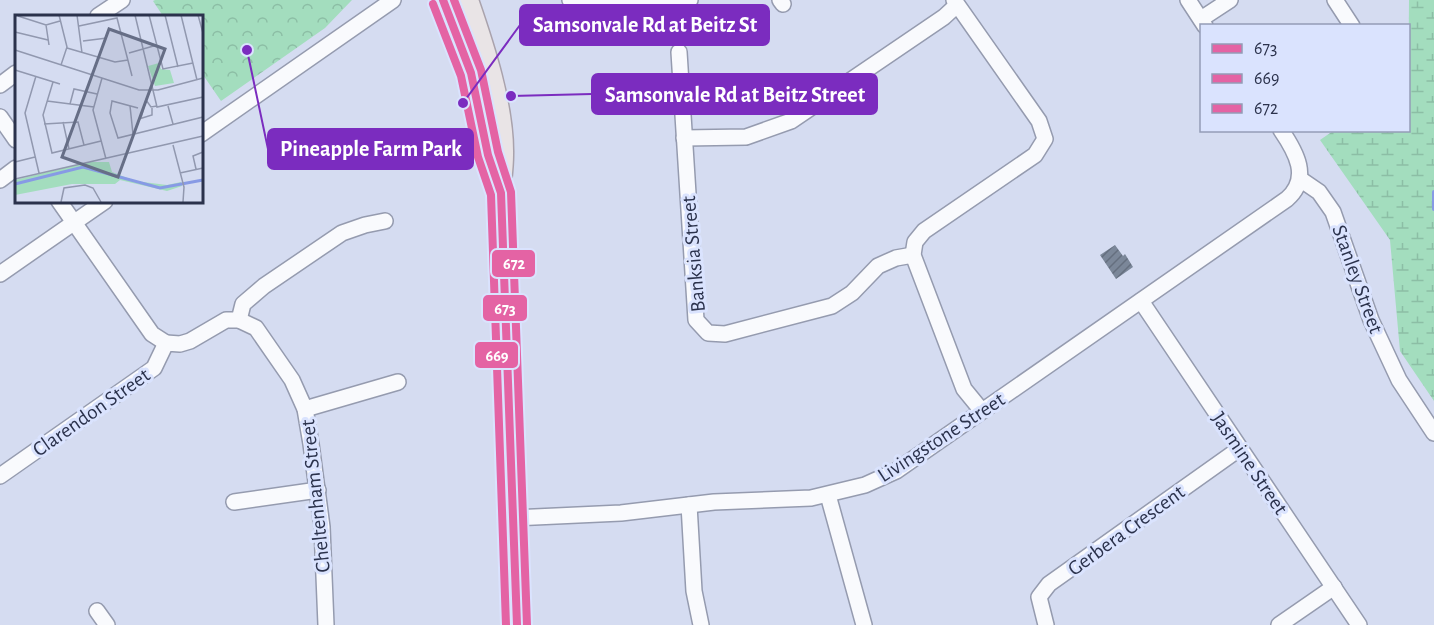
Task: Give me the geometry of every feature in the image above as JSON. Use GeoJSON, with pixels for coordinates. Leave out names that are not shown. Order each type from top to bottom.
{"type":"FeatureCollection","features":[{"type":"Feature","properties":{"kind":"main road"},"geometry":{"type":"LineString","coordinates":[[443,0],[471,74],[488,155],[501,193]]}},
{"type":"Feature","properties":{"kind":"main road"},"geometry":{"type":"LineString","coordinates":[[469,0],[489,65],[502,128],[504,154],[501,193],[517,625]]}},
{"type":"Feature","properties":{"kind":"street"},"geometry":{"type":"LineString","coordinates":[[100,15],[122,0]]}},
{"type":"Feature","properties":{"kind":"street"},"geometry":{"type":"LineString","coordinates":[[202,133],[393,0]]}},
{"type":"Feature","properties":{"kind":"street"},"geometry":{"type":"LineString","coordinates":[[570,0],[585,4],[610,2],[662,4],[690,0]]}},
{"type":"Feature","properties":{"kind":"street"},"geometry":{"type":"LineString","coordinates":[[1188,0],[1203,22],[1230,0]]}},
{"type":"Feature","properties":{"kind":"street"},"geometry":{"type":"LineString","coordinates":[[1335,0],[1351,24]]}},
{"type":"Feature","properties":{"kind":"street"},"geometry":{"type":"LineString","coordinates":[[684,138],[746,137],[791,121],[944,17],[956,2],[1039,122],[1045,139],[1035,155],[924,231],[915,242],[913,255],[964,389],[982,411]]}},
{"type":"Feature","properties":{"kind":"street","name":"Banksia Street"},"geometry":{"type":"LineString","coordinates":[[679,52],[696,320],[708,333],[725,334],[832,306],[852,293],[878,266],[896,258],[913,255]]}},
{"type":"Feature","properties":{"kind":"street"},"geometry":{"type":"LineString","coordinates":[[0,85],[15,74]]}},
{"type":"Feature","properties":{"kind":"street"},"geometry":{"type":"LineString","coordinates":[[0,117],[15,140]]}},
{"type":"Feature","properties":{"kind":"street"},"geometry":{"type":"LineString","coordinates":[[1282,132],[1297,158],[1300,179]]}},
{"type":"Feature","properties":{"kind":"street"},"geometry":{"type":"LineString","coordinates":[[0,180],[15,169]]}},
{"type":"Feature","properties":{"kind":"street","name":"Livingstone Street"},"geometry":{"type":"LineString","coordinates":[[513,518],[621,513],[689,505],[828,495],[865,485],[896,471],[1282,203],[1295,192],[1300,179]]}},
{"type":"Feature","properties":{"kind":"street","name":"Stanley Street"},"geometry":{"type":"LineString","coordinates":[[1300,179],[1319,192],[1332,212],[1371,320],[1399,380],[1434,433]]}},
{"type":"Feature","properties":{"kind":"street"},"geometry":{"type":"LineString","coordinates":[[60,202],[152,334],[166,343],[180,344],[190,341],[226,320],[238,320],[243,303],[332,239],[350,230],[385,221]]}},
{"type":"Feature","properties":{"kind":"street"},"geometry":{"type":"LineString","coordinates":[[0,274],[104,202]]}},
{"type":"Feature","properties":{"kind":"street","name":"Jasmine Street"},"geometry":{"type":"LineString","coordinates":[[1141,301],[1359,625]]}},
{"type":"Feature","properties":{"kind":"street","name":"Cheltenham Street"},"geometry":{"type":"LineString","coordinates":[[238,320],[256,328],[291,380],[305,409],[322,527],[326,625]]}},
{"type":"Feature","properties":{"kind":"street","name":"Clarendon Street"},"geometry":{"type":"LineString","coordinates":[[0,476],[154,368],[166,343]]}},
{"type":"Feature","properties":{"kind":"street"},"geometry":{"type":"LineString","coordinates":[[305,409],[398,382]]}},
{"type":"Feature","properties":{"kind":"street","name":"Gerbera Crescent"},"geometry":{"type":"LineString","coordinates":[[1046,625],[1040,597],[1049,584],[1239,448]]}},
{"type":"Feature","properties":{"kind":"street"},"geometry":{"type":"LineString","coordinates":[[234,502],[318,490]]}},
{"type":"Feature","properties":{"kind":"street"},"geometry":{"type":"LineString","coordinates":[[828,495],[864,625]]}},
{"type":"Feature","properties":{"kind":"street"},"geometry":{"type":"LineString","coordinates":[[689,505],[694,591],[700,625]]}},
{"type":"Feature","properties":{"kind":"street"},"geometry":{"type":"LineString","coordinates":[[1279,625],[1334,587]]}},
{"type":"Feature","properties":{"kind":"street"},"geometry":{"type":"LineString","coordinates":[[97,611],[107,625]]}},
{"type":"Feature","properties":{"kind":"green space"},"geometry":{"type":"Polygon","coordinates":[[[352,0],[325,28],[221,101],[202,73],[202,15],[162,15],[153,1],[352,0]]]}},
{"type":"Feature","properties":{"kind":"green space"},"geometry":{"type":"Polygon","coordinates":[[[1409,0],[1434,0],[1434,401],[1400,351],[1390,240],[1320,140],[1332,132],[1410,132],[1409,0]]]}},
{"type":"Feature","properties":{"kind":"building"},"geometry":{"type":"Polygon","coordinates":[[[1115,245],[1123,256],[1125,254],[1133,267],[1116,279],[1100,255],[1115,245]]]}},
{"type":"Feature","properties":{"kind":"waterway"},"geometry":{"type":"LineString","coordinates":[[1434,192],[1434,209]]}},
{"type":"Feature","properties":{"kind":"transit line","name":"673"},"geometry":{"type":"LineString","coordinates":[[443,0],[471,73],[488,155],[501,193],[517,625]]}},
{"type":"Feature","properties":{"kind":"transit line","name":"672"},"geometry":{"type":"LineString","coordinates":[[454,0],[481,70],[498,152],[511,192],[527,625]]}},
{"type":"Feature","properties":{"kind":"transit line","name":"669"},"geometry":{"type":"LineString","coordinates":[[433,4],[461,76],[478,157],[491,195],[506,625]]}},
{"type":"Feature","properties":{"kind":"place","name":"Pineapple Farm Park"},"geometry":{"type":"Point","coordinates":[247,50]}},
{"type":"Feature","properties":{"kind":"place","name":"Samsonvale Rd at Beitz Street"},"geometry":{"type":"Point","coordinates":[511,96]}},
{"type":"Feature","properties":{"kind":"place","name":"Samsonvale Rd at Beitz St"},"geometry":{"type":"Point","coordinates":[463,103]}}]}
